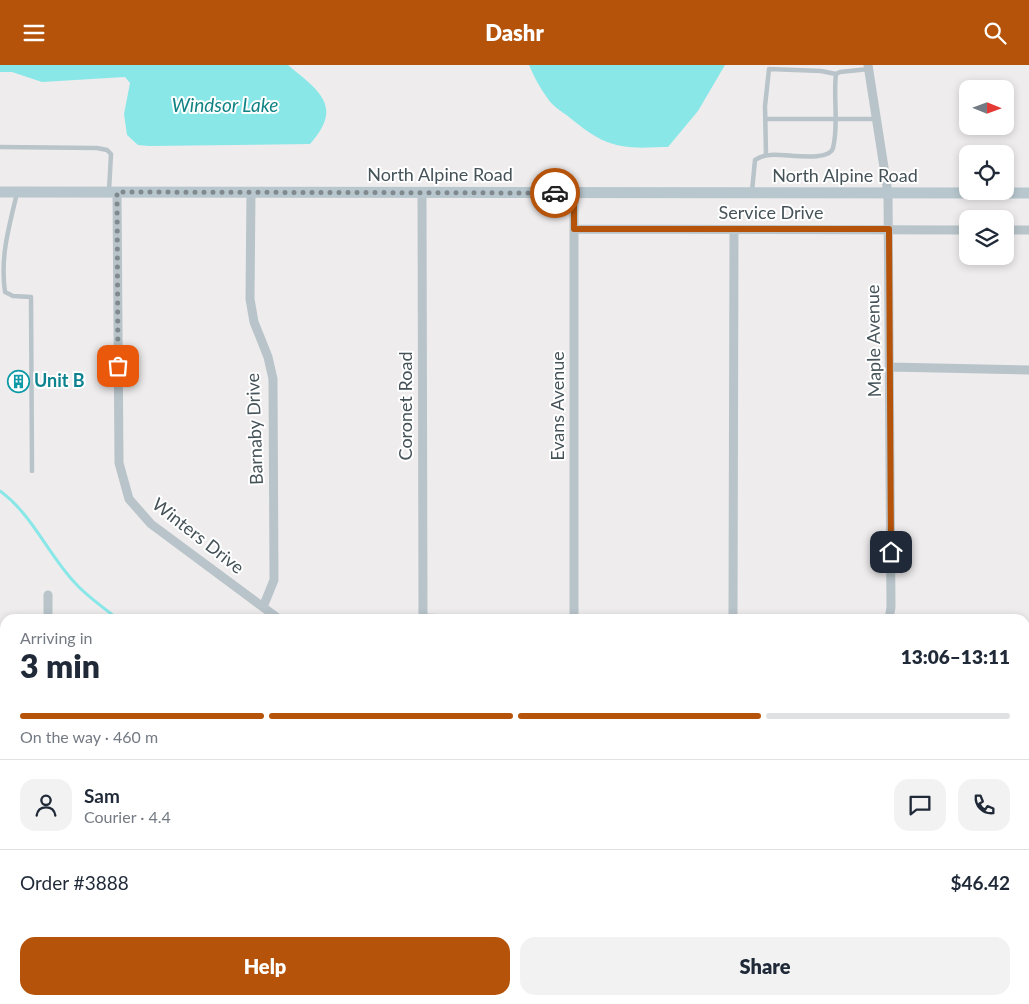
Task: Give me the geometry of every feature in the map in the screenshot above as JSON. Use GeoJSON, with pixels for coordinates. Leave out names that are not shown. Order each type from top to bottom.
{"type":"FeatureCollection","features":[{"type":"Feature","properties":{"kind":"main road","name":"North Alpine Road"},"geometry":{"type":"LineString","coordinates":[[0,192],[1029,193]]}},
{"type":"Feature","properties":{"kind":"street","name":"Maple Avenue"},"geometry":{"type":"LineString","coordinates":[[869,67],[888,193],[892,607],[890,614]]}},
{"type":"Feature","properties":{"kind":"street","name":"Winters Drive"},"geometry":{"type":"LineString","coordinates":[[113,192],[119,463],[130,499],[151,524],[272,614]]}},
{"type":"Feature","properties":{"kind":"street","name":"Barnaby Drive"},"geometry":{"type":"LineString","coordinates":[[251,192],[250,299],[254,322],[268,357],[273,379],[274,580],[263,607]]}},
{"type":"Feature","properties":{"kind":"street","name":"Coronet Road"},"geometry":{"type":"LineString","coordinates":[[422,193],[423,614]]}},
{"type":"Feature","properties":{"kind":"street","name":"Evans Avenue"},"geometry":{"type":"LineString","coordinates":[[574,193],[574,614]]}},
{"type":"Feature","properties":{"kind":"street","name":"Service Drive"},"geometry":{"type":"LineString","coordinates":[[574,229],[959,230]]}},
{"type":"Feature","properties":{"kind":"street"},"geometry":{"type":"LineString","coordinates":[[733,614],[734,229]]}},
{"type":"Feature","properties":{"kind":"street"},"geometry":{"type":"LineString","coordinates":[[1014,230],[1029,230]]}},
{"type":"Feature","properties":{"kind":"street"},"geometry":{"type":"LineString","coordinates":[[890,367],[1029,370]]}},
{"type":"Feature","properties":{"kind":"street"},"geometry":{"type":"LineString","coordinates":[[48,595],[48,614]]}},
{"type":"Feature","properties":{"kind":"lane"},"geometry":{"type":"LineString","coordinates":[[766,155],[765,106],[769,69],[821,71],[836,74],[869,67]]}},
{"type":"Feature","properties":{"kind":"lane"},"geometry":{"type":"LineString","coordinates":[[752,193],[755,160],[766,155],[819,156],[829,154],[832,151],[836,119],[836,74]]}},
{"type":"Feature","properties":{"kind":"lane"},"geometry":{"type":"LineString","coordinates":[[766,119],[877,119]]}},
{"type":"Feature","properties":{"kind":"lane"},"geometry":{"type":"LineString","coordinates":[[0,147],[97,148],[106,150],[111,154],[113,192]]}},
{"type":"Feature","properties":{"kind":"lane"},"geometry":{"type":"LineString","coordinates":[[17,192],[4,242],[3,281],[5,292],[12,296],[31,297],[32,471]]}},
{"type":"Feature","properties":{"kind":"water","name":"Windsor Lake"},"geometry":{"type":"Polygon","coordinates":[[[0,65],[288,65],[318,91],[326,109],[325,119],[320,131],[310,144],[138,145],[127,135],[124,114],[130,83],[125,77],[42,82],[12,72],[0,72],[0,65]]]}},
{"type":"Feature","properties":{"kind":"water"},"geometry":{"type":"Polygon","coordinates":[[[529,65],[725,65],[698,111],[668,147],[639,148],[613,144],[591,134],[550,101],[542,91],[529,65]]]}},
{"type":"Feature","properties":{"kind":"waterway"},"geometry":{"type":"LineString","coordinates":[[0,491],[12,501],[31,523],[66,573],[91,598],[112,614]]}},
{"type":"Feature","properties":{"kind":"way so far"},"geometry":{"type":"LineString","coordinates":[[118,366],[117,192],[555,193]]}},
{"type":"Feature","properties":{"kind":"place","name":"Unit B"},"geometry":{"type":"Point","coordinates":[18,381]}},
{"type":"Feature","properties":{"kind":"route"},"geometry":{"type":"LineString","coordinates":[[555,193],[574,193],[574,229],[889,229],[891,552]]}}]}
